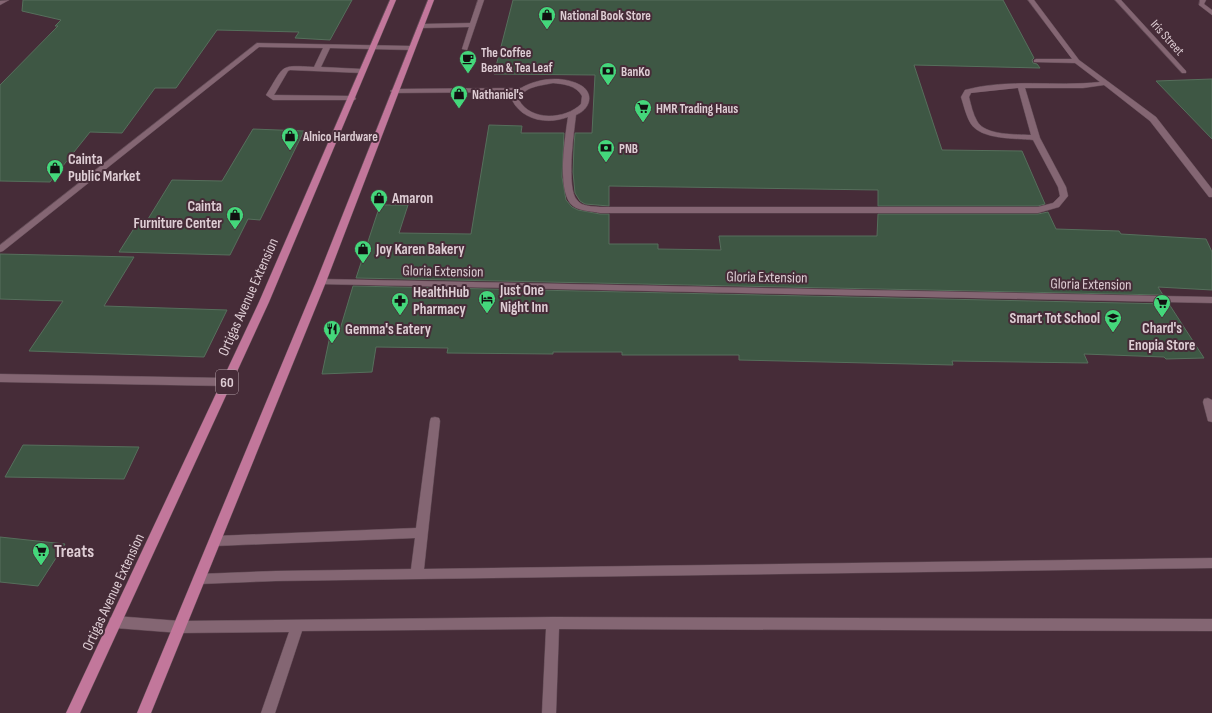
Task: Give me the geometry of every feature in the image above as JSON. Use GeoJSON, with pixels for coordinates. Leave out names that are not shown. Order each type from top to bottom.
{"type":"FeatureCollection","features":[{"type":"Feature","properties":{"kind":"main road","name":"Ortigas Avenue Extension"},"geometry":{"type":"LineString","coordinates":[[73,713],[267,294],[393,0]]}},
{"type":"Feature","properties":{"kind":"main road"},"geometry":{"type":"LineString","coordinates":[[144,713],[321,282],[394,91],[422,26],[431,0]]}},
{"type":"Feature","properties":{"kind":"street"},"geometry":{"type":"LineString","coordinates":[[0,3],[6,0]]}},
{"type":"Feature","properties":{"kind":"street"},"geometry":{"type":"LineString","coordinates":[[465,49],[481,0]]}},
{"type":"Feature","properties":{"kind":"street"},"geometry":{"type":"LineString","coordinates":[[1031,0],[1076,61],[1153,119],[1212,195]]}},
{"type":"Feature","properties":{"kind":"street","name":"Iris Street"},"geometry":{"type":"LineString","coordinates":[[1118,0],[1184,72]]}},
{"type":"Feature","properties":{"kind":"street"},"geometry":{"type":"LineString","coordinates":[[1203,0],[1201,4],[1212,13]]}},
{"type":"Feature","properties":{"kind":"street"},"geometry":{"type":"LineString","coordinates":[[422,26],[473,25]]}},
{"type":"Feature","properties":{"kind":"street"},"geometry":{"type":"LineString","coordinates":[[0,249],[257,45],[412,48]]}},
{"type":"Feature","properties":{"kind":"street"},"geometry":{"type":"LineString","coordinates":[[317,69],[327,47]]}},
{"type":"Feature","properties":{"kind":"street"},"geometry":{"type":"LineString","coordinates":[[1036,61],[1076,61]]}},
{"type":"Feature","properties":{"kind":"street"},"geometry":{"type":"LineString","coordinates":[[352,98],[270,95],[285,70],[293,68],[362,71]]}},
{"type":"Feature","properties":{"kind":"street"},"geometry":{"type":"LineString","coordinates":[[394,91],[521,90],[535,84],[553,81],[575,86],[583,90],[586,96],[586,103],[581,109],[572,114],[561,117],[536,117],[525,113],[518,108],[514,102],[516,96],[521,90]]}},
{"type":"Feature","properties":{"kind":"street"},"geometry":{"type":"LineString","coordinates":[[1036,138],[990,134],[982,131],[975,124],[965,97],[968,92],[1021,86],[1084,86],[1106,83]]}},
{"type":"Feature","properties":{"kind":"street"},"geometry":{"type":"LineString","coordinates":[[572,114],[568,138],[568,191],[572,200],[580,207],[600,210],[1038,210],[1056,205],[1064,196],[1062,187],[1036,138],[1021,86]]}},
{"type":"Feature","properties":{"kind":"street","name":"Gloria Extension"},"geometry":{"type":"LineString","coordinates":[[321,282],[1212,300]]}},
{"type":"Feature","properties":{"kind":"street"},"geometry":{"type":"LineString","coordinates":[[0,378],[226,382]]}},
{"type":"Feature","properties":{"kind":"street"},"geometry":{"type":"LineString","coordinates":[[1208,402],[1212,418]]}},
{"type":"Feature","properties":{"kind":"street"},"geometry":{"type":"LineString","coordinates":[[416,574],[435,420]]}},
{"type":"Feature","properties":{"kind":"street"},"geometry":{"type":"LineString","coordinates":[[215,541],[421,533]]}},
{"type":"Feature","properties":{"kind":"street"},"geometry":{"type":"LineString","coordinates":[[199,579],[276,576],[1212,563]]}},
{"type":"Feature","properties":{"kind":"street"},"geometry":{"type":"LineString","coordinates":[[115,622],[180,627],[553,622],[1212,625]]}},
{"type":"Feature","properties":{"kind":"street"},"geometry":{"type":"LineString","coordinates":[[549,713],[553,622]]}},
{"type":"Feature","properties":{"kind":"street"},"geometry":{"type":"LineString","coordinates":[[268,713],[298,625]]}},
{"type":"Feature","properties":{"kind":"building"},"geometry":{"type":"Polygon","coordinates":[[[23,0],[352,0],[330,40],[295,38],[299,32],[217,30],[176,88],[155,88],[122,133],[90,132],[50,182],[0,181],[0,85],[58,26],[55,26],[61,20],[22,11],[23,0]]]}},
{"type":"Feature","properties":{"kind":"building"},"geometry":{"type":"Polygon","coordinates":[[[513,0],[1003,0],[1034,58],[1032,60],[1033,63],[1037,64],[1040,68],[914,65],[942,150],[1022,151],[1045,204],[1038,206],[878,206],[878,190],[609,186],[609,206],[585,204],[580,201],[575,193],[573,172],[575,133],[592,133],[595,75],[494,74],[513,0]]]}},
{"type":"Feature","properties":{"kind":"building"},"geometry":{"type":"Polygon","coordinates":[[[1212,79],[1212,139],[1156,81],[1212,79]]]}},
{"type":"Feature","properties":{"kind":"building"},"geometry":{"type":"Polygon","coordinates":[[[489,125],[522,126],[521,133],[564,133],[562,177],[566,200],[572,207],[578,210],[609,214],[609,244],[658,244],[658,249],[721,250],[719,236],[877,236],[878,214],[1038,214],[1048,212],[1056,229],[1119,231],[1121,234],[1206,239],[1212,252],[1212,290],[1158,287],[1163,295],[356,278],[380,205],[408,205],[399,233],[471,234],[489,125]]]}},
{"type":"Feature","properties":{"kind":"building"},"geometry":{"type":"Polygon","coordinates":[[[253,129],[304,131],[260,220],[248,219],[230,255],[119,252],[140,219],[148,219],[172,180],[222,181],[253,129]]]}},
{"type":"Feature","properties":{"kind":"building"},"geometry":{"type":"Polygon","coordinates":[[[0,254],[134,257],[104,306],[227,310],[204,357],[29,351],[63,301],[0,299],[0,254]]]}},
{"type":"Feature","properties":{"kind":"building"},"geometry":{"type":"Polygon","coordinates":[[[353,286],[1169,304],[1204,358],[1166,359],[1164,357],[1084,354],[1088,363],[952,361],[953,365],[739,360],[739,355],[622,355],[622,352],[553,352],[553,354],[447,353],[448,348],[376,347],[372,372],[322,374],[330,336],[338,336],[353,286]]]}},
{"type":"Feature","properties":{"kind":"building"},"geometry":{"type":"Polygon","coordinates":[[[23,445],[139,447],[124,479],[5,477],[23,445]]]}},
{"type":"Feature","properties":{"kind":"building"},"geometry":{"type":"Polygon","coordinates":[[[0,537],[65,544],[38,586],[0,582],[0,537]]]}},
{"type":"Feature","properties":{"kind":"place","name":"National Book Store"},"geometry":{"type":"Point","coordinates":[547,30]}},
{"type":"Feature","properties":{"kind":"place","name":"The Coffee Bean & Tea Leaf"},"geometry":{"type":"Point","coordinates":[468,74]}},
{"type":"Feature","properties":{"kind":"place","name":"BanKo"},"geometry":{"type":"Point","coordinates":[608,86]}},
{"type":"Feature","properties":{"kind":"place","name":"Nathaniel's"},"geometry":{"type":"Point","coordinates":[459,109]}},
{"type":"Feature","properties":{"kind":"place","name":"HMR Trading Haus"},"geometry":{"type":"Point","coordinates":[643,123]}},
{"type":"Feature","properties":{"kind":"place","name":"Alnico Hardware"},"geometry":{"type":"Point","coordinates":[290,151]}},
{"type":"Feature","properties":{"kind":"place","name":"PNB"},"geometry":{"type":"Point","coordinates":[606,163]}},
{"type":"Feature","properties":{"kind":"place","name":"Cainta Public Market"},"geometry":{"type":"Point","coordinates":[55,183]}},
{"type":"Feature","properties":{"kind":"place","name":"Amaron"},"geometry":{"type":"Point","coordinates":[379,213]}},
{"type":"Feature","properties":{"kind":"place","name":"Cainta Furniture Center"},"geometry":{"type":"Point","coordinates":[235,230]}},
{"type":"Feature","properties":{"kind":"place","name":"Joy Karen Bakery"},"geometry":{"type":"Point","coordinates":[363,264]}},
{"type":"Feature","properties":{"kind":"place","name":"Just One Night Inn"},"geometry":{"type":"Point","coordinates":[487,314]}},
{"type":"Feature","properties":{"kind":"place","name":"HealthHub Pharmacy"},"geometry":{"type":"Point","coordinates":[400,316]}},
{"type":"Feature","properties":{"kind":"place","name":"Chard's Enopia Store"},"geometry":{"type":"Point","coordinates":[1162,318]}},
{"type":"Feature","properties":{"kind":"place","name":"Smart Tot School"},"geometry":{"type":"Point","coordinates":[1113,333]}},
{"type":"Feature","properties":{"kind":"place","name":"Gemma's Eatery"},"geometry":{"type":"Point","coordinates":[332,344]}},
{"type":"Feature","properties":{"kind":"place","name":"Treats"},"geometry":{"type":"Point","coordinates":[41,566]}}]}
